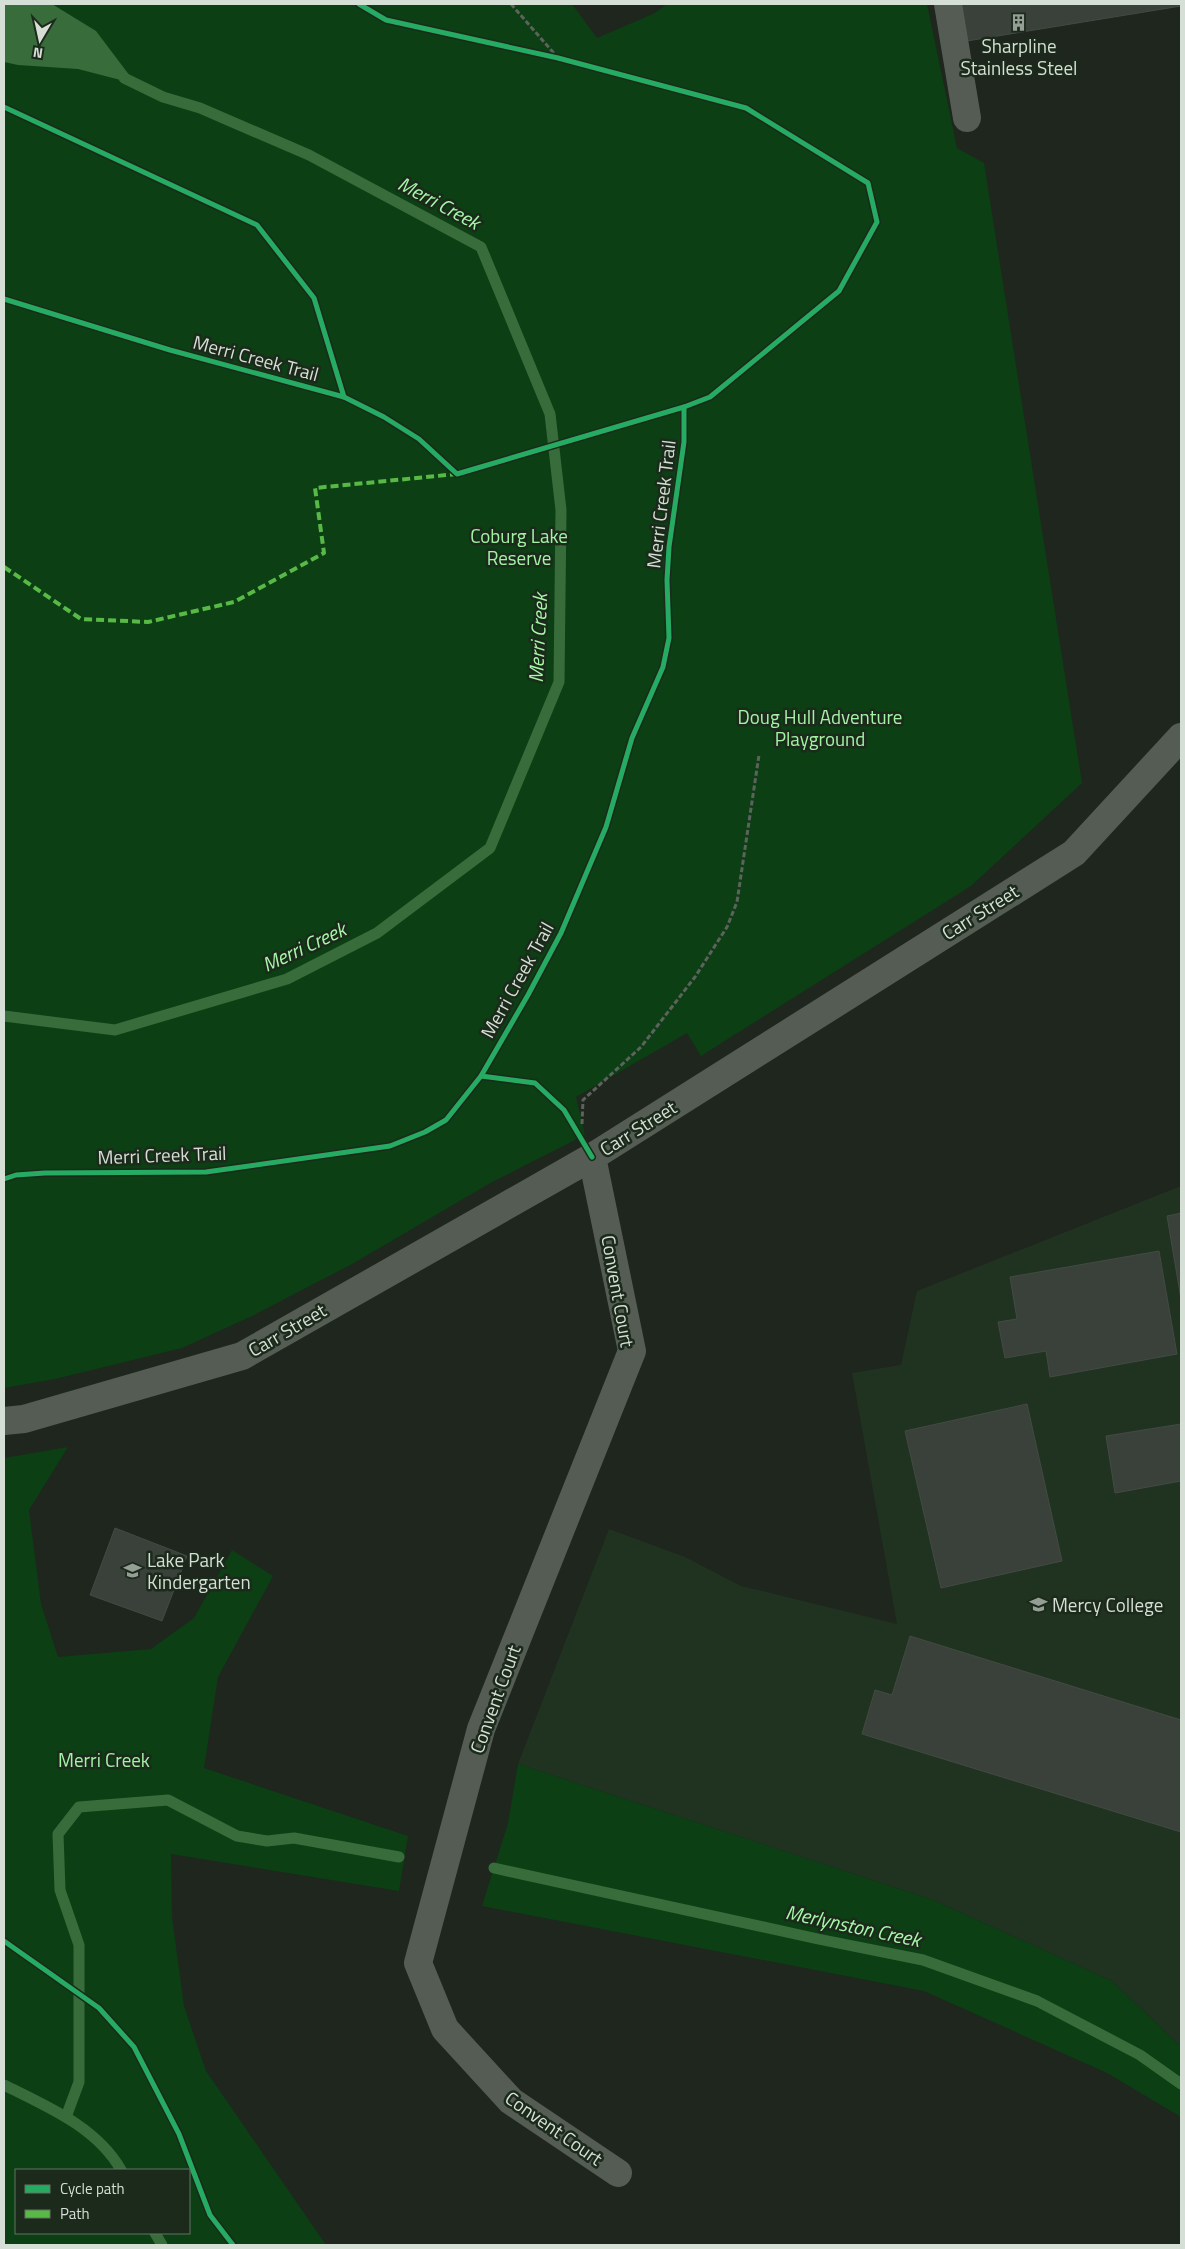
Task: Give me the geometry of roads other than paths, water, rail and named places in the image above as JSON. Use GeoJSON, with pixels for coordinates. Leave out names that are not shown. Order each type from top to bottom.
{"type":"FeatureCollection","features":[{"type":"Feature","properties":{"kind":"street"},"geometry":{"type":"LineString","coordinates":[[948,4],[967,118]]}},
{"type":"Feature","properties":{"kind":"street","name":"Carr Street"},"geometry":{"type":"LineString","coordinates":[[4,1421],[24,1419],[242,1356],[1074,853],[1181,737]]}},
{"type":"Feature","properties":{"kind":"street","name":"Convent Court"},"geometry":{"type":"LineString","coordinates":[[587,1148],[632,1351],[481,1729],[418,1963],[445,2029],[511,2101],[618,2173]]}},
{"type":"Feature","properties":{"kind":"waterway","name":"Merri Creek"},"geometry":{"type":"LineString","coordinates":[[4,1016],[115,1030],[287,979],[377,933],[490,848],[559,682],[561,510],[550,414],[481,247],[309,155],[200,108],[163,97],[124,78]]}},
{"type":"Feature","properties":{"kind":"waterway","name":"Merlynston Creek"},"geometry":{"type":"LineString","coordinates":[[66,2117],[79,2082],[79,1945],[60,1890],[58,1834],[79,1807],[168,1800],[237,1836],[267,1841],[294,1838],[399,1857]]}},
{"type":"Feature","properties":{"kind":"waterway","name":"Merlynston Creek"},"geometry":{"type":"LineString","coordinates":[[494,1868],[923,1960],[1037,2001],[1140,2055],[1181,2084]]}},
{"type":"Feature","properties":{"kind":"waterway","name":"Merlynston Creek"},"geometry":{"type":"LineString","coordinates":[[4,2085],[53,2110],[85,2130],[111,2155],[120,2169]]}},
{"type":"Feature","properties":{"kind":"waterway","name":"Merri Creek"},"geometry":{"type":"LineString","coordinates":[[156,2234],[162,2245]]}},
{"type":"Feature","properties":{"kind":"place","name":"Sharpline Stainless Steel"},"geometry":{"type":"Point","coordinates":[1019,23]}},
{"type":"Feature","properties":{"kind":"place","name":"Lake Park Kindergarten"},"geometry":{"type":"Point","coordinates":[133,1571]}},
{"type":"Feature","properties":{"kind":"place","name":"Mercy College"},"geometry":{"type":"Point","coordinates":[1038,1605]}},
{"type":"Feature","properties":{"kind":"park label","name":"Coburg Lake Reserve"},"geometry":{"type":"Point","coordinates":[519,547]}},
{"type":"Feature","properties":{"kind":"park label","name":"Doug Hull Adventure Playground"},"geometry":{"type":"Point","coordinates":[820,728]}}]}
